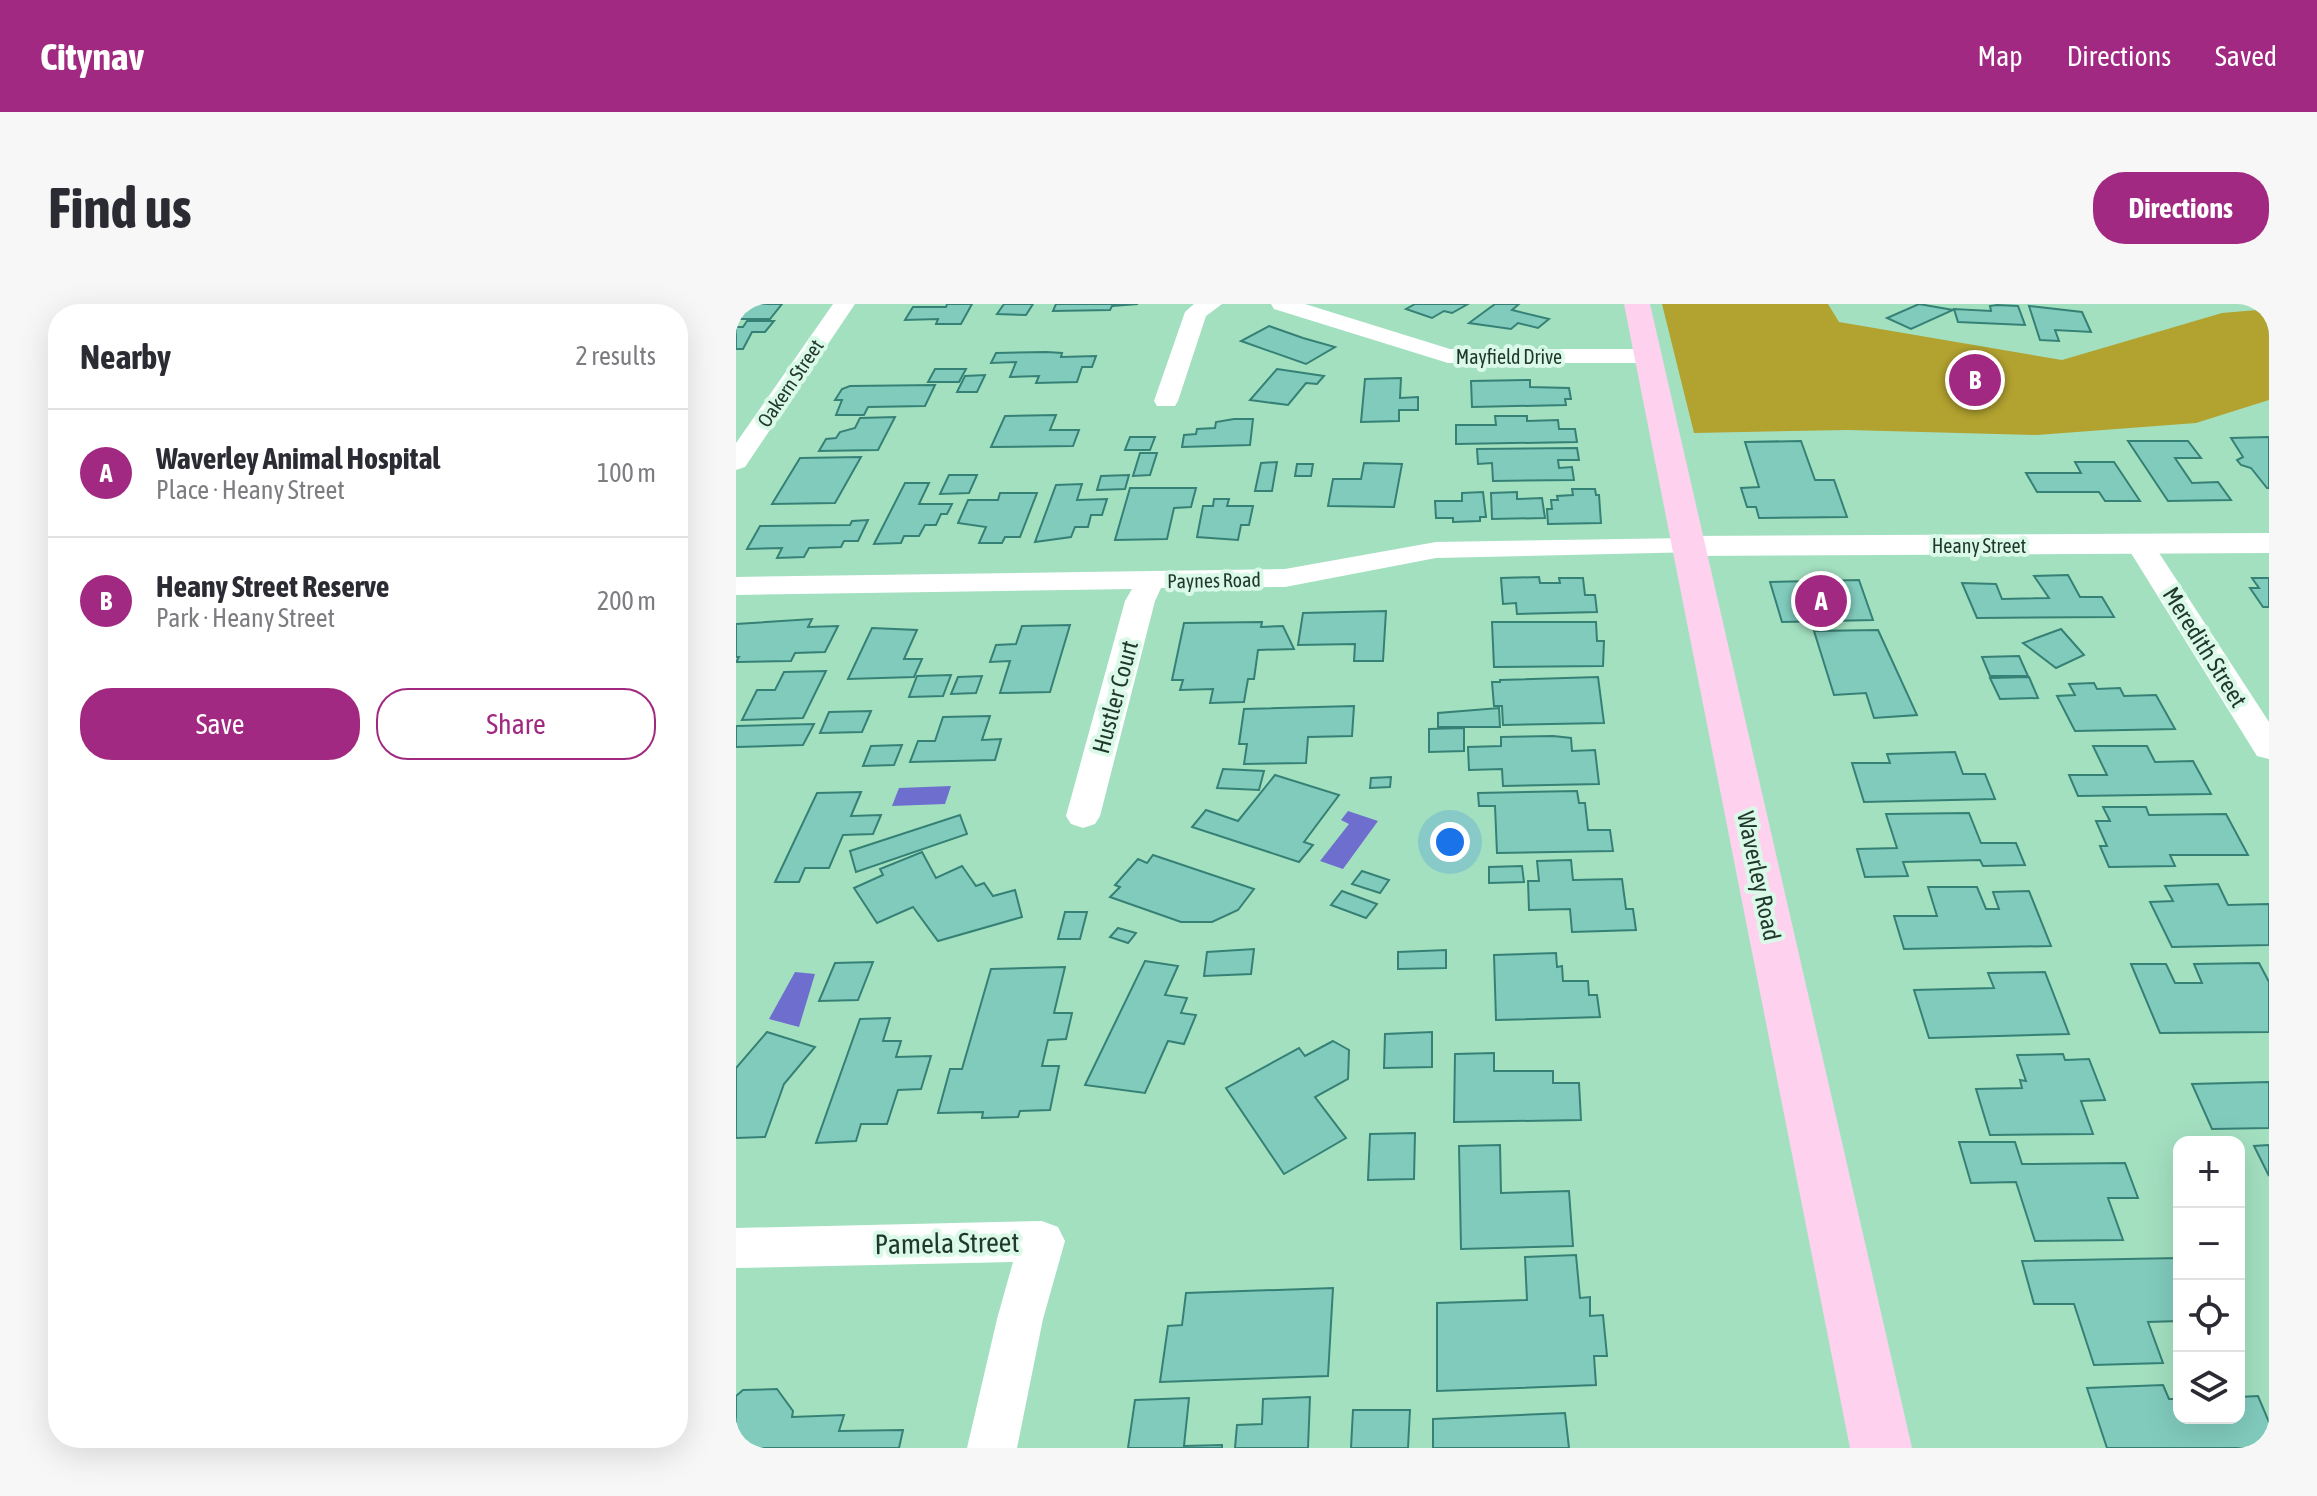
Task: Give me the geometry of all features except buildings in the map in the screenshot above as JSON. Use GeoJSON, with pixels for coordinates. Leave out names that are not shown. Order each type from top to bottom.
{"type":"FeatureCollection","features":[{"type":"Feature","properties":{"kind":"main road","name":"Waverley Road"},"geometry":{"type":"LineString","coordinates":[[1637,304],[1881,1448]]}},
{"type":"Feature","properties":{"kind":"street","name":"Oakern Street"},"geometry":{"type":"LineString","coordinates":[[736,462],[844,304]]}},
{"type":"Feature","properties":{"kind":"street"},"geometry":{"type":"LineString","coordinates":[[1166,401],[1196,312],[1211,304]]}},
{"type":"Feature","properties":{"kind":"street","name":"Mayfield Drive"},"geometry":{"type":"LineString","coordinates":[[1282,304],[1448,356],[1648,356]]}},
{"type":"Feature","properties":{"kind":"street","name":"Heany Street"},"geometry":{"type":"LineString","coordinates":[[1689,546],[2269,543]]}},
{"type":"Feature","properties":{"kind":"street","name":"Meredith Street"},"geometry":{"type":"LineString","coordinates":[[2140,545],[2269,748]]}},
{"type":"Feature","properties":{"kind":"street","name":"Paynes Road"},"geometry":{"type":"LineString","coordinates":[[736,586],[1285,578],[1436,550],[1689,546]]}},
{"type":"Feature","properties":{"kind":"street","name":"Hustler Court"},"geometry":{"type":"LineString","coordinates":[[1083,816],[1140,601],[1151,581]]}},
{"type":"Feature","properties":{"kind":"street","name":"Pamela Street"},"geometry":{"type":"LineString","coordinates":[[736,1248],[1042,1241],[1020,1319],[992,1448]]}},
{"type":"Feature","properties":{"kind":"shaded area"},"geometry":{"type":"Polygon","coordinates":[[[1662,304],[1828,304],[1839,322],[2062,360],[2222,313],[2269,309],[2269,400],[2196,423],[2037,435],[1848,430],[1694,433],[1662,304]]]}},
{"type":"Feature","properties":{"kind":"shaded area"},"geometry":{"type":"Polygon","coordinates":[[[951,786],[945,804],[892,806],[899,788],[951,786]]]}},
{"type":"Feature","properties":{"kind":"shaded area"},"geometry":{"type":"Polygon","coordinates":[[[1348,811],[1378,821],[1343,869],[1320,861],[1349,824],[1341,820],[1348,811]]]}},
{"type":"Feature","properties":{"kind":"shaded area"},"geometry":{"type":"Polygon","coordinates":[[[795,972],[815,974],[799,1027],[769,1019],[795,972]]]}},
{"type":"Feature","properties":{"kind":"place","name":"Heany Street Reserve"},"geometry":{"type":"Point","coordinates":[1975,380]}},
{"type":"Feature","properties":{"kind":"place","name":"Waverley Animal Hospital"},"geometry":{"type":"Point","coordinates":[1821,601]}}]}
